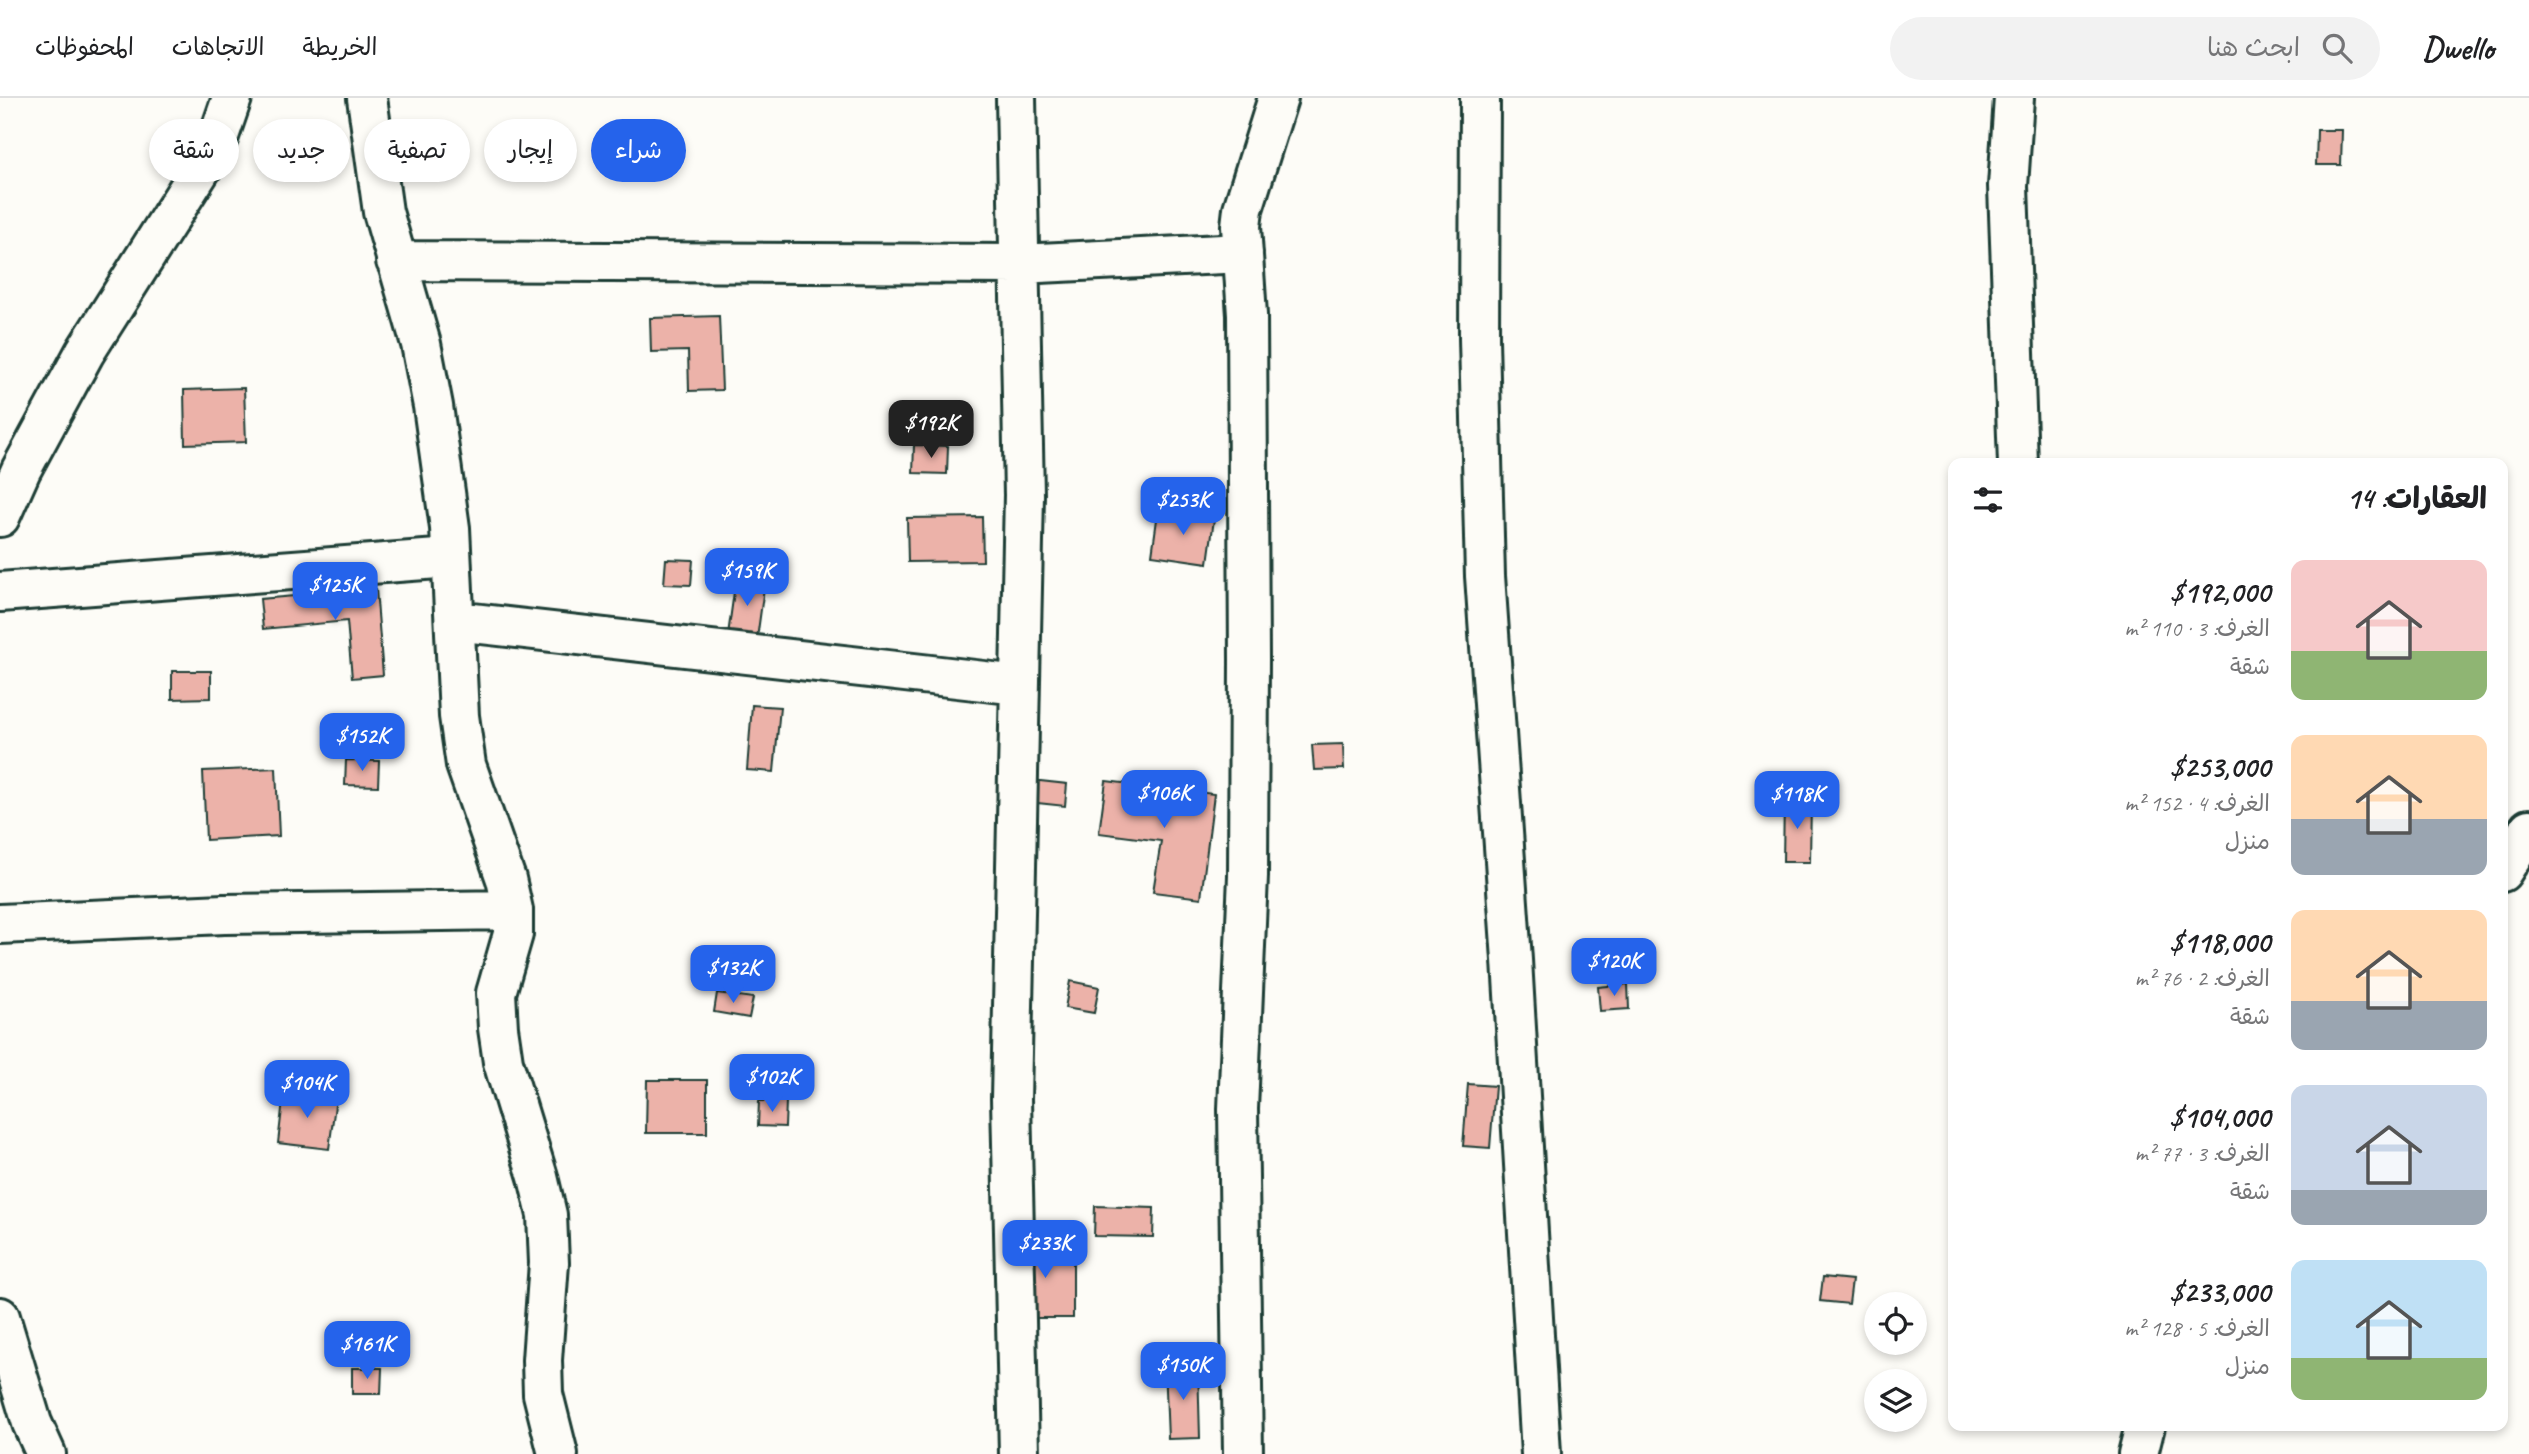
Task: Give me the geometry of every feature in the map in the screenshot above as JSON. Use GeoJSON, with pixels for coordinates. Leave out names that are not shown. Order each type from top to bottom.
{"type":"FeatureCollection","features":[{"type":"Feature","properties":{"kind":"street"},"geometry":{"type":"LineString","coordinates":[[0,517],[21,470],[85,352],[206,161],[219,136],[232,98]]}},
{"type":"Feature","properties":{"kind":"street"},"geometry":{"type":"LineString","coordinates":[[367,98],[377,180],[396,261],[421,344],[433,406],[450,528],[460,716],[466,765],[506,879],[513,910],[513,934],[496,993],[498,1028],[503,1062],[547,1215],[549,1263],[542,1383],[558,1454]]}},
{"type":"Feature","properties":{"kind":"street"},"geometry":{"type":"LineString","coordinates":[[1016,98],[1024,495],[1011,1099],[1019,1454]]}},
{"type":"Feature","properties":{"kind":"street"},"geometry":{"type":"LineString","coordinates":[[1243,1454],[1238,1109],[1248,876],[1249,619],[1247,315],[1241,226],[1243,209],[1278,98]]}},
{"type":"Feature","properties":{"kind":"street"},"geometry":{"type":"LineString","coordinates":[[1480,98],[1479,339],[1485,576],[1512,960],[1541,1454]]}},
{"type":"Feature","properties":{"kind":"street"},"geometry":{"type":"LineString","coordinates":[[2014,98],[2008,186],[2018,458]]}},
{"type":"Feature","properties":{"kind":"street"},"geometry":{"type":"LineString","coordinates":[[396,261],[1019,264],[1243,253]]}},
{"type":"Feature","properties":{"kind":"street"},"geometry":{"type":"LineString","coordinates":[[0,592],[451,558]]}},
{"type":"Feature","properties":{"kind":"street"},"geometry":{"type":"LineString","coordinates":[[455,621],[1019,685]]}},
{"type":"Feature","properties":{"kind":"street"},"geometry":{"type":"LineString","coordinates":[[2508,863],[2529,830]]}},
{"type":"Feature","properties":{"kind":"street"},"geometry":{"type":"LineString","coordinates":[[0,924],[224,914],[513,910]]}},
{"type":"Feature","properties":{"kind":"street"},"geometry":{"type":"LineString","coordinates":[[3,1339],[32,1423],[46,1454]]}},
{"type":"Feature","properties":{"kind":"street"},"geometry":{"type":"LineString","coordinates":[[2138,1454],[2144,1431]]}},
{"type":"Feature","properties":{"kind":"building"},"geometry":{"type":"Polygon","coordinates":[[[2317,130],[2342,130],[2341,165],[2316,165],[2317,130]]]}},
{"type":"Feature","properties":{"kind":"building"},"geometry":{"type":"Polygon","coordinates":[[[719,316],[722,390],[689,391],[688,351],[651,352],[650,318],[719,316]]]}},
{"type":"Feature","properties":{"kind":"building"},"geometry":{"type":"Polygon","coordinates":[[[244,388],[246,442],[185,444],[184,390],[244,388]]]}},
{"type":"Feature","properties":{"kind":"building"},"geometry":{"type":"Polygon","coordinates":[[[914,445],[948,446],[947,474],[913,473],[914,445]]]}},
{"type":"Feature","properties":{"kind":"building"},"geometry":{"type":"Polygon","coordinates":[[[1158,512],[1214,519],[1208,563],[1152,555],[1158,512]]]}},
{"type":"Feature","properties":{"kind":"building"},"geometry":{"type":"Polygon","coordinates":[[[982,517],[983,561],[908,562],[907,518],[982,517]]]}},
{"type":"Feature","properties":{"kind":"building"},"geometry":{"type":"Polygon","coordinates":[[[666,559],[693,560],[691,585],[664,584],[666,559]]]}},
{"type":"Feature","properties":{"kind":"building"},"geometry":{"type":"Polygon","coordinates":[[[738,563],[767,566],[755,653],[726,649],[738,563]]]}},
{"type":"Feature","properties":{"kind":"building"},"geometry":{"type":"Polygon","coordinates":[[[376,589],[383,675],[352,678],[347,621],[263,629],[260,599],[376,589]]]}},
{"type":"Feature","properties":{"kind":"building"},"geometry":{"type":"Polygon","coordinates":[[[172,671],[211,671],[211,698],[172,699],[172,671]]]}},
{"type":"Feature","properties":{"kind":"building"},"geometry":{"type":"Polygon","coordinates":[[[752,705],[780,707],[774,772],[747,770],[752,705]]]}},
{"type":"Feature","properties":{"kind":"building"},"geometry":{"type":"Polygon","coordinates":[[[1343,744],[1344,769],[1314,770],[1312,745],[1343,744]]]}},
{"type":"Feature","properties":{"kind":"building"},"geometry":{"type":"Polygon","coordinates":[[[346,760],[379,761],[378,786],[345,785],[346,760]]]}},
{"type":"Feature","properties":{"kind":"building"},"geometry":{"type":"Polygon","coordinates":[[[276,768],[279,836],[206,840],[203,771],[276,768]]]}},
{"type":"Feature","properties":{"kind":"building"},"geometry":{"type":"Polygon","coordinates":[[[1022,779],[1067,784],[1065,806],[1019,801],[1022,779]]]}},
{"type":"Feature","properties":{"kind":"building"},"geometry":{"type":"Polygon","coordinates":[[[1106,781],[1214,794],[1201,898],[1153,892],[1161,841],[1099,833],[1106,781]]]}},
{"type":"Feature","properties":{"kind":"building"},"geometry":{"type":"Polygon","coordinates":[[[1784,800],[1811,801],[1810,862],[1783,862],[1784,800]]]}},
{"type":"Feature","properties":{"kind":"building"},"geometry":{"type":"Polygon","coordinates":[[[1070,981],[1099,987],[1094,1013],[1065,1008],[1070,981]]]}},
{"type":"Feature","properties":{"kind":"building"},"geometry":{"type":"Polygon","coordinates":[[[1628,984],[1629,1009],[1600,1011],[1598,987],[1628,984]]]}},
{"type":"Feature","properties":{"kind":"building"},"geometry":{"type":"Polygon","coordinates":[[[717,993],[753,998],[749,1018],[714,1012],[717,993]]]}},
{"type":"Feature","properties":{"kind":"building"},"geometry":{"type":"Polygon","coordinates":[[[647,1080],[707,1080],[707,1133],[646,1133],[647,1080]]]}},
{"type":"Feature","properties":{"kind":"building"},"geometry":{"type":"Polygon","coordinates":[[[1468,1084],[1495,1086],[1490,1148],[1463,1146],[1468,1084]]]}},
{"type":"Feature","properties":{"kind":"building"},"geometry":{"type":"Polygon","coordinates":[[[284,1092],[336,1098],[329,1149],[278,1143],[284,1092]]]}},
{"type":"Feature","properties":{"kind":"building"},"geometry":{"type":"Polygon","coordinates":[[[759,1101],[786,1101],[785,1127],[758,1126],[759,1101]]]}},
{"type":"Feature","properties":{"kind":"building"},"geometry":{"type":"Polygon","coordinates":[[[1095,1206],[1154,1208],[1153,1237],[1094,1236],[1095,1206]]]}},
{"type":"Feature","properties":{"kind":"building"},"geometry":{"type":"Polygon","coordinates":[[[1073,1242],[1073,1318],[1016,1318],[1016,1243],[1073,1242]]]}},
{"type":"Feature","properties":{"kind":"building"},"geometry":{"type":"Polygon","coordinates":[[[1823,1277],[1852,1280],[1849,1304],[1820,1301],[1823,1277]]]}},
{"type":"Feature","properties":{"kind":"building"},"geometry":{"type":"Polygon","coordinates":[[[1165,1365],[1198,1365],[1200,1438],[1168,1439],[1165,1365]]]}},
{"type":"Feature","properties":{"kind":"building"},"geometry":{"type":"Polygon","coordinates":[[[352,1368],[382,1368],[381,1394],[352,1394],[352,1368]]]}}]}
